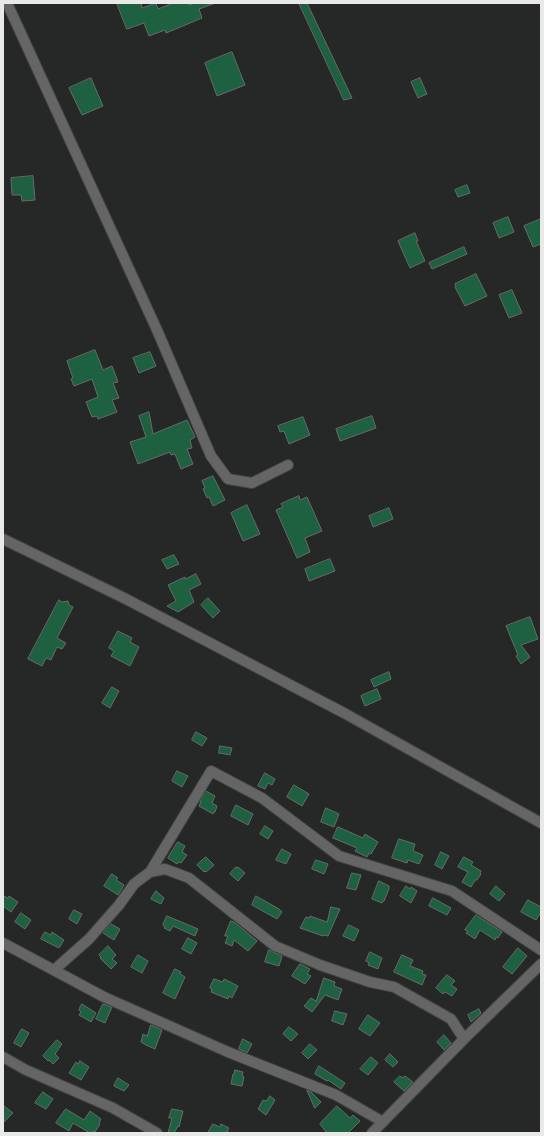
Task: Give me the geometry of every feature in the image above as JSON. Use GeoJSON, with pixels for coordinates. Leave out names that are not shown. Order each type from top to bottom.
{"type":"FeatureCollection","features":[{"type":"Feature","properties":{"kind":"street"},"geometry":{"type":"LineString","coordinates":[[7,3],[157,330],[211,456],[228,479],[252,483],[288,465]]}},
{"type":"Feature","properties":{"kind":"street"},"geometry":{"type":"LineString","coordinates":[[3,539],[126,599],[344,713],[541,824]]}},
{"type":"Feature","properties":{"kind":"street"},"geometry":{"type":"LineString","coordinates":[[54,970],[89,938],[120,905],[134,884],[150,872],[210,772],[262,798],[339,856],[452,891],[541,950]]}},
{"type":"Feature","properties":{"kind":"street"},"geometry":{"type":"LineString","coordinates":[[150,872],[165,869],[189,878],[275,946],[320,965],[370,982],[394,987],[451,1019],[464,1039]]}},
{"type":"Feature","properties":{"kind":"street"},"geometry":{"type":"LineString","coordinates":[[3,944],[104,997],[221,1049],[336,1095],[383,1122]]}},
{"type":"Feature","properties":{"kind":"street"},"geometry":{"type":"LineString","coordinates":[[372,1133],[464,1039],[541,964]]}},
{"type":"Feature","properties":{"kind":"street"},"geometry":{"type":"LineString","coordinates":[[3,1057],[26,1070],[113,1108],[157,1133]]}},
{"type":"Feature","properties":{"kind":"building"},"geometry":{"type":"Polygon","coordinates":[[[117,3],[141,3],[142,8],[156,3],[158,9],[173,3],[188,3],[189,5],[195,3],[213,4],[199,9],[202,18],[166,33],[165,30],[149,36],[144,23],[127,29],[117,3]]]}},
{"type":"Feature","properties":{"kind":"building"},"geometry":{"type":"Polygon","coordinates":[[[299,3],[307,3],[352,98],[344,100],[299,3]]]}},
{"type":"Feature","properties":{"kind":"building"},"geometry":{"type":"Polygon","coordinates":[[[232,52],[245,85],[217,96],[205,63],[232,52]]]}},
{"type":"Feature","properties":{"kind":"building"},"geometry":{"type":"Polygon","coordinates":[[[91,78],[103,106],[82,115],[69,88],[91,78]]]}},
{"type":"Feature","properties":{"kind":"building"},"geometry":{"type":"Polygon","coordinates":[[[420,78],[427,94],[418,98],[411,82],[420,78]]]}},
{"type":"Feature","properties":{"kind":"building"},"geometry":{"type":"Polygon","coordinates":[[[33,176],[35,200],[22,201],[21,195],[12,195],[11,178],[33,176]]]}},
{"type":"Feature","properties":{"kind":"building"},"geometry":{"type":"Polygon","coordinates":[[[467,185],[470,193],[458,197],[455,190],[467,185]]]}},
{"type":"Feature","properties":{"kind":"building"},"geometry":{"type":"Polygon","coordinates":[[[508,217],[514,232],[499,238],[493,223],[508,217]]]}},
{"type":"Feature","properties":{"kind":"building"},"geometry":{"type":"Polygon","coordinates":[[[541,219],[541,244],[533,247],[524,226],[541,219]]]}},
{"type":"Feature","properties":{"kind":"building"},"geometry":{"type":"Polygon","coordinates":[[[415,233],[418,241],[416,241],[425,261],[410,268],[398,241],[415,233]]]}},
{"type":"Feature","properties":{"kind":"building"},"geometry":{"type":"Polygon","coordinates":[[[464,247],[467,254],[432,269],[429,263],[464,247]]]}},
{"type":"Feature","properties":{"kind":"building"},"geometry":{"type":"Polygon","coordinates":[[[476,274],[487,296],[465,306],[455,287],[455,284],[476,274]]]}},
{"type":"Feature","properties":{"kind":"building"},"geometry":{"type":"Polygon","coordinates":[[[512,290],[522,313],[509,318],[499,295],[512,290]]]}},
{"type":"Feature","properties":{"kind":"building"},"geometry":{"type":"Polygon","coordinates":[[[95,350],[103,370],[112,366],[118,382],[113,383],[119,398],[112,400],[117,412],[98,419],[97,416],[92,417],[86,402],[98,397],[92,379],[74,386],[67,361],[95,350]]]}},
{"type":"Feature","properties":{"kind":"building"},"geometry":{"type":"Polygon","coordinates":[[[150,352],[156,366],[139,373],[133,358],[150,352]]]}},
{"type":"Feature","properties":{"kind":"building"},"geometry":{"type":"Polygon","coordinates":[[[149,412],[153,434],[187,420],[195,437],[190,440],[192,448],[187,449],[193,464],[181,469],[175,454],[171,455],[170,452],[138,464],[130,442],[146,437],[139,416],[149,412]]]}},
{"type":"Feature","properties":{"kind":"building"},"geometry":{"type":"Polygon","coordinates":[[[372,416],[376,428],[340,441],[336,429],[372,416]]]}},
{"type":"Feature","properties":{"kind":"building"},"geometry":{"type":"Polygon","coordinates":[[[303,417],[310,435],[289,444],[284,431],[280,432],[278,426],[303,417]]]}},
{"type":"Feature","properties":{"kind":"building"},"geometry":{"type":"Polygon","coordinates":[[[213,476],[225,500],[213,506],[203,489],[205,488],[202,481],[213,476]]]}},
{"type":"Feature","properties":{"kind":"building"},"geometry":{"type":"Polygon","coordinates":[[[299,496],[300,500],[307,497],[322,531],[305,538],[310,552],[297,558],[276,510],[283,507],[281,504],[299,496]]]}},
{"type":"Feature","properties":{"kind":"building"},"geometry":{"type":"Polygon","coordinates":[[[247,505],[260,534],[243,541],[231,513],[247,505]]]}},
{"type":"Feature","properties":{"kind":"building"},"geometry":{"type":"Polygon","coordinates":[[[389,508],[393,519],[373,527],[369,516],[389,508]]]}},
{"type":"Feature","properties":{"kind":"building"},"geometry":{"type":"Polygon","coordinates":[[[174,555],[179,564],[167,569],[162,560],[174,555]]]}},
{"type":"Feature","properties":{"kind":"building"},"geometry":{"type":"Polygon","coordinates":[[[330,559],[335,571],[309,581],[305,569],[330,559]]]}},
{"type":"Feature","properties":{"kind":"building"},"geometry":{"type":"Polygon","coordinates":[[[196,574],[201,584],[189,590],[194,602],[178,612],[167,606],[176,601],[168,585],[185,577],[185,579],[196,574]]]}},
{"type":"Feature","properties":{"kind":"building"},"geometry":{"type":"Polygon","coordinates":[[[208,598],[220,611],[213,618],[201,605],[208,598]]]}},
{"type":"Feature","properties":{"kind":"building"},"geometry":{"type":"Polygon","coordinates":[[[59,600],[62,602],[68,601],[69,605],[73,607],[57,638],[66,643],[62,649],[57,647],[51,660],[46,658],[42,666],[28,659],[59,600]]]}},
{"type":"Feature","properties":{"kind":"building"},"geometry":{"type":"Polygon","coordinates":[[[530,617],[538,639],[521,645],[530,657],[521,664],[516,656],[518,655],[506,626],[530,617]]]}},
{"type":"Feature","properties":{"kind":"building"},"geometry":{"type":"Polygon","coordinates":[[[118,631],[132,638],[130,642],[139,647],[130,666],[111,656],[114,651],[109,648],[118,631]]]}},
{"type":"Feature","properties":{"kind":"building"},"geometry":{"type":"Polygon","coordinates":[[[389,672],[391,679],[374,687],[371,680],[389,672]]]}},
{"type":"Feature","properties":{"kind":"building"},"geometry":{"type":"Polygon","coordinates":[[[112,687],[119,691],[110,708],[102,703],[112,687]]]}},
{"type":"Feature","properties":{"kind":"building"},"geometry":{"type":"Polygon","coordinates":[[[377,689],[381,699],[365,706],[361,696],[377,689]]]}},
{"type":"Feature","properties":{"kind":"building"},"geometry":{"type":"Polygon","coordinates":[[[196,732],[207,738],[202,746],[192,740],[196,732]]]}},
{"type":"Feature","properties":{"kind":"building"},"geometry":{"type":"Polygon","coordinates":[[[220,746],[232,748],[230,755],[219,753],[220,746]]]}},
{"type":"Feature","properties":{"kind":"building"},"geometry":{"type":"Polygon","coordinates":[[[177,771],[188,776],[182,787],[172,781],[177,771]]]}},
{"type":"Feature","properties":{"kind":"building"},"geometry":{"type":"Polygon","coordinates":[[[265,773],[275,779],[272,785],[268,783],[265,789],[258,786],[265,773]]]}},
{"type":"Feature","properties":{"kind":"building"},"geometry":{"type":"Polygon","coordinates":[[[294,785],[309,794],[302,806],[287,797],[294,785]]]}},
{"type":"Feature","properties":{"kind":"building"},"geometry":{"type":"Polygon","coordinates":[[[206,791],[215,796],[212,803],[217,806],[213,814],[199,806],[206,791]]]}},
{"type":"Feature","properties":{"kind":"building"},"geometry":{"type":"Polygon","coordinates":[[[236,805],[253,814],[248,825],[231,816],[236,805]]]}},
{"type":"Feature","properties":{"kind":"building"},"geometry":{"type":"Polygon","coordinates":[[[326,808],[339,814],[334,827],[321,822],[326,808]]]}},
{"type":"Feature","properties":{"kind":"building"},"geometry":{"type":"Polygon","coordinates":[[[265,826],[273,831],[268,839],[260,834],[265,826]]]}},
{"type":"Feature","properties":{"kind":"building"},"geometry":{"type":"Polygon","coordinates":[[[338,827],[363,838],[365,834],[378,842],[371,854],[369,853],[367,857],[355,851],[357,848],[333,838],[338,827]]]}},
{"type":"Feature","properties":{"kind":"building"},"geometry":{"type":"Polygon","coordinates":[[[399,839],[415,844],[413,851],[423,855],[419,864],[408,860],[407,863],[392,858],[399,839]]]}},
{"type":"Feature","properties":{"kind":"building"},"geometry":{"type":"Polygon","coordinates":[[[178,842],[185,846],[182,852],[187,855],[181,863],[179,862],[177,864],[168,858],[178,842]]]}},
{"type":"Feature","properties":{"kind":"building"},"geometry":{"type":"Polygon","coordinates":[[[282,849],[291,854],[286,864],[276,860],[282,849]]]}},
{"type":"Feature","properties":{"kind":"building"},"geometry":{"type":"Polygon","coordinates":[[[441,852],[449,856],[442,869],[435,865],[441,852]]]}},
{"type":"Feature","properties":{"kind":"building"},"geometry":{"type":"Polygon","coordinates":[[[206,857],[214,865],[204,872],[197,865],[206,857]]]}},
{"type":"Feature","properties":{"kind":"building"},"geometry":{"type":"Polygon","coordinates":[[[464,857],[473,862],[471,865],[481,871],[481,874],[471,887],[462,882],[468,872],[458,867],[464,857]]]}},
{"type":"Feature","properties":{"kind":"building"},"geometry":{"type":"Polygon","coordinates":[[[316,860],[328,864],[324,874],[312,869],[316,860]]]}},
{"type":"Feature","properties":{"kind":"building"},"geometry":{"type":"Polygon","coordinates":[[[236,867],[245,873],[238,881],[230,874],[236,867]]]}},
{"type":"Feature","properties":{"kind":"building"},"geometry":{"type":"Polygon","coordinates":[[[352,873],[361,875],[356,890],[347,888],[352,873]]]}},
{"type":"Feature","properties":{"kind":"building"},"geometry":{"type":"Polygon","coordinates":[[[112,874],[118,878],[116,880],[124,885],[118,895],[104,886],[112,874]]]}},
{"type":"Feature","properties":{"kind":"building"},"geometry":{"type":"Polygon","coordinates":[[[379,881],[389,886],[382,903],[372,899],[379,881]]]}},
{"type":"Feature","properties":{"kind":"building"},"geometry":{"type":"Polygon","coordinates":[[[406,886],[417,891],[411,903],[400,896],[406,886]]]}},
{"type":"Feature","properties":{"kind":"building"},"geometry":{"type":"Polygon","coordinates":[[[496,886],[505,894],[499,901],[490,894],[496,886]]]}},
{"type":"Feature","properties":{"kind":"building"},"geometry":{"type":"Polygon","coordinates":[[[156,891],[164,898],[161,904],[151,899],[156,891]]]}},
{"type":"Feature","properties":{"kind":"building"},"geometry":{"type":"Polygon","coordinates":[[[3,896],[8,898],[9,896],[18,902],[11,912],[3,906],[3,896]]]}},
{"type":"Feature","properties":{"kind":"building"},"geometry":{"type":"Polygon","coordinates":[[[256,896],[282,912],[277,919],[252,905],[256,896]]]}},
{"type":"Feature","properties":{"kind":"building"},"geometry":{"type":"Polygon","coordinates":[[[433,898],[451,908],[447,915],[429,906],[433,898]]]}},
{"type":"Feature","properties":{"kind":"building"},"geometry":{"type":"Polygon","coordinates":[[[528,900],[541,907],[541,912],[536,920],[521,912],[528,900]]]}},
{"type":"Feature","properties":{"kind":"building"},"geometry":{"type":"Polygon","coordinates":[[[331,907],[340,909],[328,936],[323,936],[300,928],[306,917],[309,918],[310,916],[327,922],[331,907]]]}},
{"type":"Feature","properties":{"kind":"building"},"geometry":{"type":"Polygon","coordinates":[[[74,910],[82,914],[77,924],[69,919],[74,910]]]}},
{"type":"Feature","properties":{"kind":"building"},"geometry":{"type":"Polygon","coordinates":[[[21,913],[31,920],[25,929],[15,922],[21,913]]]}},
{"type":"Feature","properties":{"kind":"building"},"geometry":{"type":"Polygon","coordinates":[[[476,915],[502,932],[498,938],[496,937],[495,940],[480,930],[475,939],[466,933],[468,931],[465,930],[476,915]]]}},
{"type":"Feature","properties":{"kind":"building"},"geometry":{"type":"Polygon","coordinates":[[[167,916],[198,929],[195,936],[173,926],[170,931],[164,928],[165,926],[163,925],[167,916]]]}},
{"type":"Feature","properties":{"kind":"building"},"geometry":{"type":"Polygon","coordinates":[[[231,921],[257,941],[248,951],[234,940],[232,946],[225,943],[228,936],[225,936],[231,921]]]}},
{"type":"Feature","properties":{"kind":"building"},"geometry":{"type":"Polygon","coordinates":[[[111,924],[120,929],[114,940],[103,933],[111,924]]]}},
{"type":"Feature","properties":{"kind":"building"},"geometry":{"type":"Polygon","coordinates":[[[349,925],[359,930],[354,941],[343,936],[349,925]]]}},
{"type":"Feature","properties":{"kind":"building"},"geometry":{"type":"Polygon","coordinates":[[[45,932],[51,935],[52,932],[64,940],[59,948],[41,939],[45,932]]]}},
{"type":"Feature","properties":{"kind":"building"},"geometry":{"type":"Polygon","coordinates":[[[188,938],[197,943],[191,954],[182,949],[188,938]]]}},
{"type":"Feature","properties":{"kind":"building"},"geometry":{"type":"Polygon","coordinates":[[[108,946],[116,955],[112,959],[117,963],[111,969],[99,955],[108,946]]]}},
{"type":"Feature","properties":{"kind":"building"},"geometry":{"type":"Polygon","coordinates":[[[518,948],[527,956],[512,974],[503,967],[518,948]]]}},
{"type":"Feature","properties":{"kind":"building"},"geometry":{"type":"Polygon","coordinates":[[[269,950],[282,956],[279,966],[265,962],[269,950]]]}},
{"type":"Feature","properties":{"kind":"building"},"geometry":{"type":"Polygon","coordinates":[[[370,952],[382,958],[378,969],[368,965],[369,963],[366,961],[370,952]]]}},
{"type":"Feature","properties":{"kind":"building"},"geometry":{"type":"Polygon","coordinates":[[[138,955],[148,961],[142,973],[131,967],[138,955]]]}},
{"type":"Feature","properties":{"kind":"building"},"geometry":{"type":"Polygon","coordinates":[[[402,955],[413,960],[410,966],[423,971],[422,974],[426,975],[422,985],[394,972],[402,955]]]}},
{"type":"Feature","properties":{"kind":"building"},"geometry":{"type":"Polygon","coordinates":[[[300,964],[310,969],[307,974],[311,976],[305,984],[292,976],[300,964]]]}},
{"type":"Feature","properties":{"kind":"building"},"geometry":{"type":"Polygon","coordinates":[[[175,969],[181,972],[180,974],[185,977],[175,999],[163,993],[175,969]]]}},
{"type":"Feature","properties":{"kind":"building"},"geometry":{"type":"Polygon","coordinates":[[[447,975],[455,981],[451,985],[457,989],[452,996],[445,992],[443,994],[436,988],[447,975]]]}},
{"type":"Feature","properties":{"kind":"building"},"geometry":{"type":"Polygon","coordinates":[[[324,978],[335,982],[334,986],[342,989],[338,1000],[325,995],[312,1012],[304,1006],[311,998],[316,1001],[324,978]]]}},
{"type":"Feature","properties":{"kind":"building"},"geometry":{"type":"Polygon","coordinates":[[[214,979],[223,982],[224,979],[238,986],[232,998],[229,996],[228,999],[211,992],[212,989],[210,988],[214,979]]]}},
{"type":"Feature","properties":{"kind":"building"},"geometry":{"type":"Polygon","coordinates":[[[82,1004],[96,1013],[91,1022],[79,1015],[81,1012],[79,1010],[82,1004]]]}},
{"type":"Feature","properties":{"kind":"building"},"geometry":{"type":"Polygon","coordinates":[[[103,1004],[112,1007],[105,1023],[96,1019],[103,1004]]]}},
{"type":"Feature","properties":{"kind":"building"},"geometry":{"type":"Polygon","coordinates":[[[479,1009],[481,1013],[471,1022],[468,1015],[479,1009]]]}},
{"type":"Feature","properties":{"kind":"building"},"geometry":{"type":"Polygon","coordinates":[[[335,1011],[347,1014],[343,1025],[332,1021],[335,1011]]]}},
{"type":"Feature","properties":{"kind":"building"},"geometry":{"type":"Polygon","coordinates":[[[368,1015],[380,1023],[370,1036],[359,1029],[368,1015]]]}},
{"type":"Feature","properties":{"kind":"building"},"geometry":{"type":"Polygon","coordinates":[[[151,1025],[162,1030],[155,1049],[141,1042],[143,1034],[147,1036],[151,1025]]]}},
{"type":"Feature","properties":{"kind":"building"},"geometry":{"type":"Polygon","coordinates":[[[289,1027],[298,1034],[291,1041],[283,1034],[289,1027]]]}},
{"type":"Feature","properties":{"kind":"building"},"geometry":{"type":"Polygon","coordinates":[[[22,1029],[29,1033],[21,1047],[14,1043],[22,1029]]]}},
{"type":"Feature","properties":{"kind":"building"},"geometry":{"type":"Polygon","coordinates":[[[444,1035],[451,1043],[444,1050],[437,1042],[444,1035]]]}},
{"type":"Feature","properties":{"kind":"building"},"geometry":{"type":"Polygon","coordinates":[[[243,1039],[252,1044],[247,1053],[239,1049],[243,1039]]]}},
{"type":"Feature","properties":{"kind":"building"},"geometry":{"type":"Polygon","coordinates":[[[57,1040],[62,1044],[55,1054],[59,1058],[53,1064],[43,1056],[57,1040]]]}},
{"type":"Feature","properties":{"kind":"building"},"geometry":{"type":"Polygon","coordinates":[[[310,1044],[317,1050],[308,1059],[302,1053],[310,1044]]]}},
{"type":"Feature","properties":{"kind":"building"},"geometry":{"type":"Polygon","coordinates":[[[390,1054],[398,1062],[393,1067],[385,1060],[390,1054]]]}},
{"type":"Feature","properties":{"kind":"building"},"geometry":{"type":"Polygon","coordinates":[[[371,1057],[378,1063],[368,1075],[360,1069],[371,1057]]]}},
{"type":"Feature","properties":{"kind":"building"},"geometry":{"type":"Polygon","coordinates":[[[80,1061],[89,1067],[81,1080],[69,1073],[76,1062],[78,1064],[80,1061]]]}},
{"type":"Feature","properties":{"kind":"building"},"geometry":{"type":"Polygon","coordinates":[[[319,1066],[345,1083],[341,1089],[328,1080],[327,1081],[315,1074],[319,1066]]]}},
{"type":"Feature","properties":{"kind":"building"},"geometry":{"type":"Polygon","coordinates":[[[235,1070],[243,1072],[242,1076],[244,1077],[242,1086],[231,1084],[235,1070]]]}},
{"type":"Feature","properties":{"kind":"building"},"geometry":{"type":"Polygon","coordinates":[[[400,1076],[402,1078],[405,1076],[413,1082],[404,1091],[394,1082],[400,1076]]]}},
{"type":"Feature","properties":{"kind":"building"},"geometry":{"type":"Polygon","coordinates":[[[118,1078],[129,1085],[124,1091],[114,1086],[118,1078]]]}},
{"type":"Feature","properties":{"kind":"building"},"geometry":{"type":"Polygon","coordinates":[[[307,1090],[321,1102],[315,1108],[307,1090]]]}},
{"type":"Feature","properties":{"kind":"building"},"geometry":{"type":"Polygon","coordinates":[[[43,1092],[53,1099],[46,1109],[35,1103],[43,1092]]]}},
{"type":"Feature","properties":{"kind":"building"},"geometry":{"type":"Polygon","coordinates":[[[270,1096],[275,1100],[266,1115],[258,1109],[263,1100],[266,1101],[270,1096]]]}},
{"type":"Feature","properties":{"kind":"building"},"geometry":{"type":"Polygon","coordinates":[[[3,1105],[13,1113],[3,1123],[3,1105]]]}},
{"type":"Feature","properties":{"kind":"building"},"geometry":{"type":"Polygon","coordinates":[[[337,1106],[350,1118],[353,1115],[360,1121],[348,1133],[327,1133],[320,1124],[337,1106]]]}},
{"type":"Feature","properties":{"kind":"building"},"geometry":{"type":"Polygon","coordinates":[[[66,1109],[84,1120],[90,1111],[101,1119],[100,1124],[95,1132],[93,1131],[92,1133],[73,1123],[69,1131],[56,1123],[66,1109]]]}},
{"type":"Feature","properties":{"kind":"building"},"geometry":{"type":"Polygon","coordinates":[[[172,1109],[183,1111],[179,1127],[178,1126],[174,1133],[168,1133],[172,1118],[169,1118],[172,1109]]]}},
{"type":"Feature","properties":{"kind":"building"},"geometry":{"type":"Polygon","coordinates":[[[213,1124],[220,1127],[221,1124],[229,1128],[227,1131],[230,1133],[208,1133],[213,1124]]]}}]}
